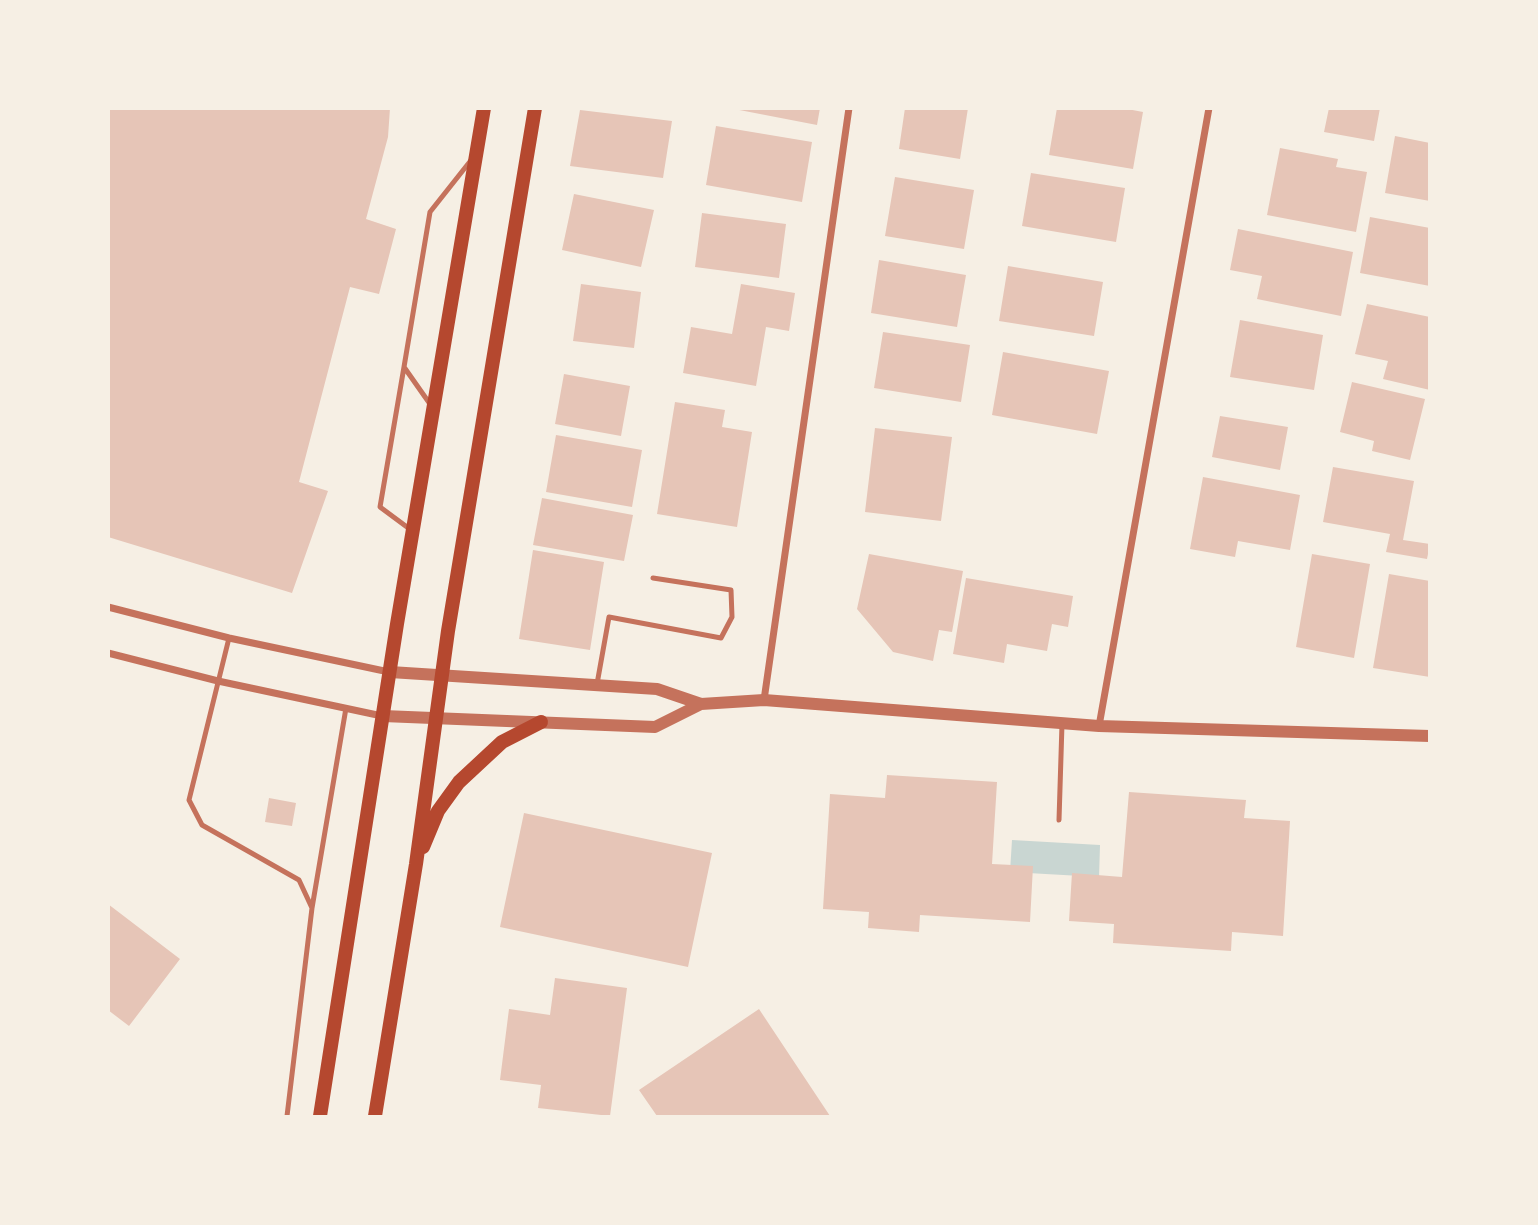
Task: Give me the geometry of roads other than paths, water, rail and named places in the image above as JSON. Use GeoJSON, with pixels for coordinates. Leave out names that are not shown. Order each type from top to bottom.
{"type":"FeatureCollection","features":[{"type":"Feature","properties":{"kind":"main road"},"geometry":{"type":"LineString","coordinates":[[320,1116],[390,672],[484,108]]}},
{"type":"Feature","properties":{"kind":"main road"},"geometry":{"type":"LineString","coordinates":[[375,1116],[416,864],[442,676],[535,108]]}},
{"type":"Feature","properties":{"kind":"main road"},"geometry":{"type":"LineString","coordinates":[[416,864],[438,811],[459,782],[502,742],[541,722]]}},
{"type":"Feature","properties":{"kind":"street"},"geometry":{"type":"LineString","coordinates":[[764,700],[849,108]]}},
{"type":"Feature","properties":{"kind":"street"},"geometry":{"type":"LineString","coordinates":[[1099,726],[1209,108]]}},
{"type":"Feature","properties":{"kind":"street"},"geometry":{"type":"LineString","coordinates":[[108,607],[229,638],[390,672],[657,689],[701,704],[764,700],[1099,726],[1430,736]]}},
{"type":"Feature","properties":{"kind":"street"},"geometry":{"type":"LineString","coordinates":[[108,653],[218,681],[383,716],[655,727],[701,704]]}},
{"type":"Feature","properties":{"kind":"lane"},"geometry":{"type":"LineString","coordinates":[[413,532],[380,507],[429,212],[477,151]]}},
{"type":"Feature","properties":{"kind":"lane"},"geometry":{"type":"LineString","coordinates":[[404,367],[434,410]]}},
{"type":"Feature","properties":{"kind":"lane"},"geometry":{"type":"LineString","coordinates":[[597,685],[609,617],[721,638],[732,617],[731,590],[653,578]]}},
{"type":"Feature","properties":{"kind":"lane"},"geometry":{"type":"LineString","coordinates":[[229,638],[189,800],[202,825],[299,880],[312,908]]}},
{"type":"Feature","properties":{"kind":"lane"},"geometry":{"type":"LineString","coordinates":[[287,1116],[312,908],[346,708]]}},
{"type":"Feature","properties":{"kind":"lane"},"geometry":{"type":"LineString","coordinates":[[1059,820],[1062,724]]}}]}
